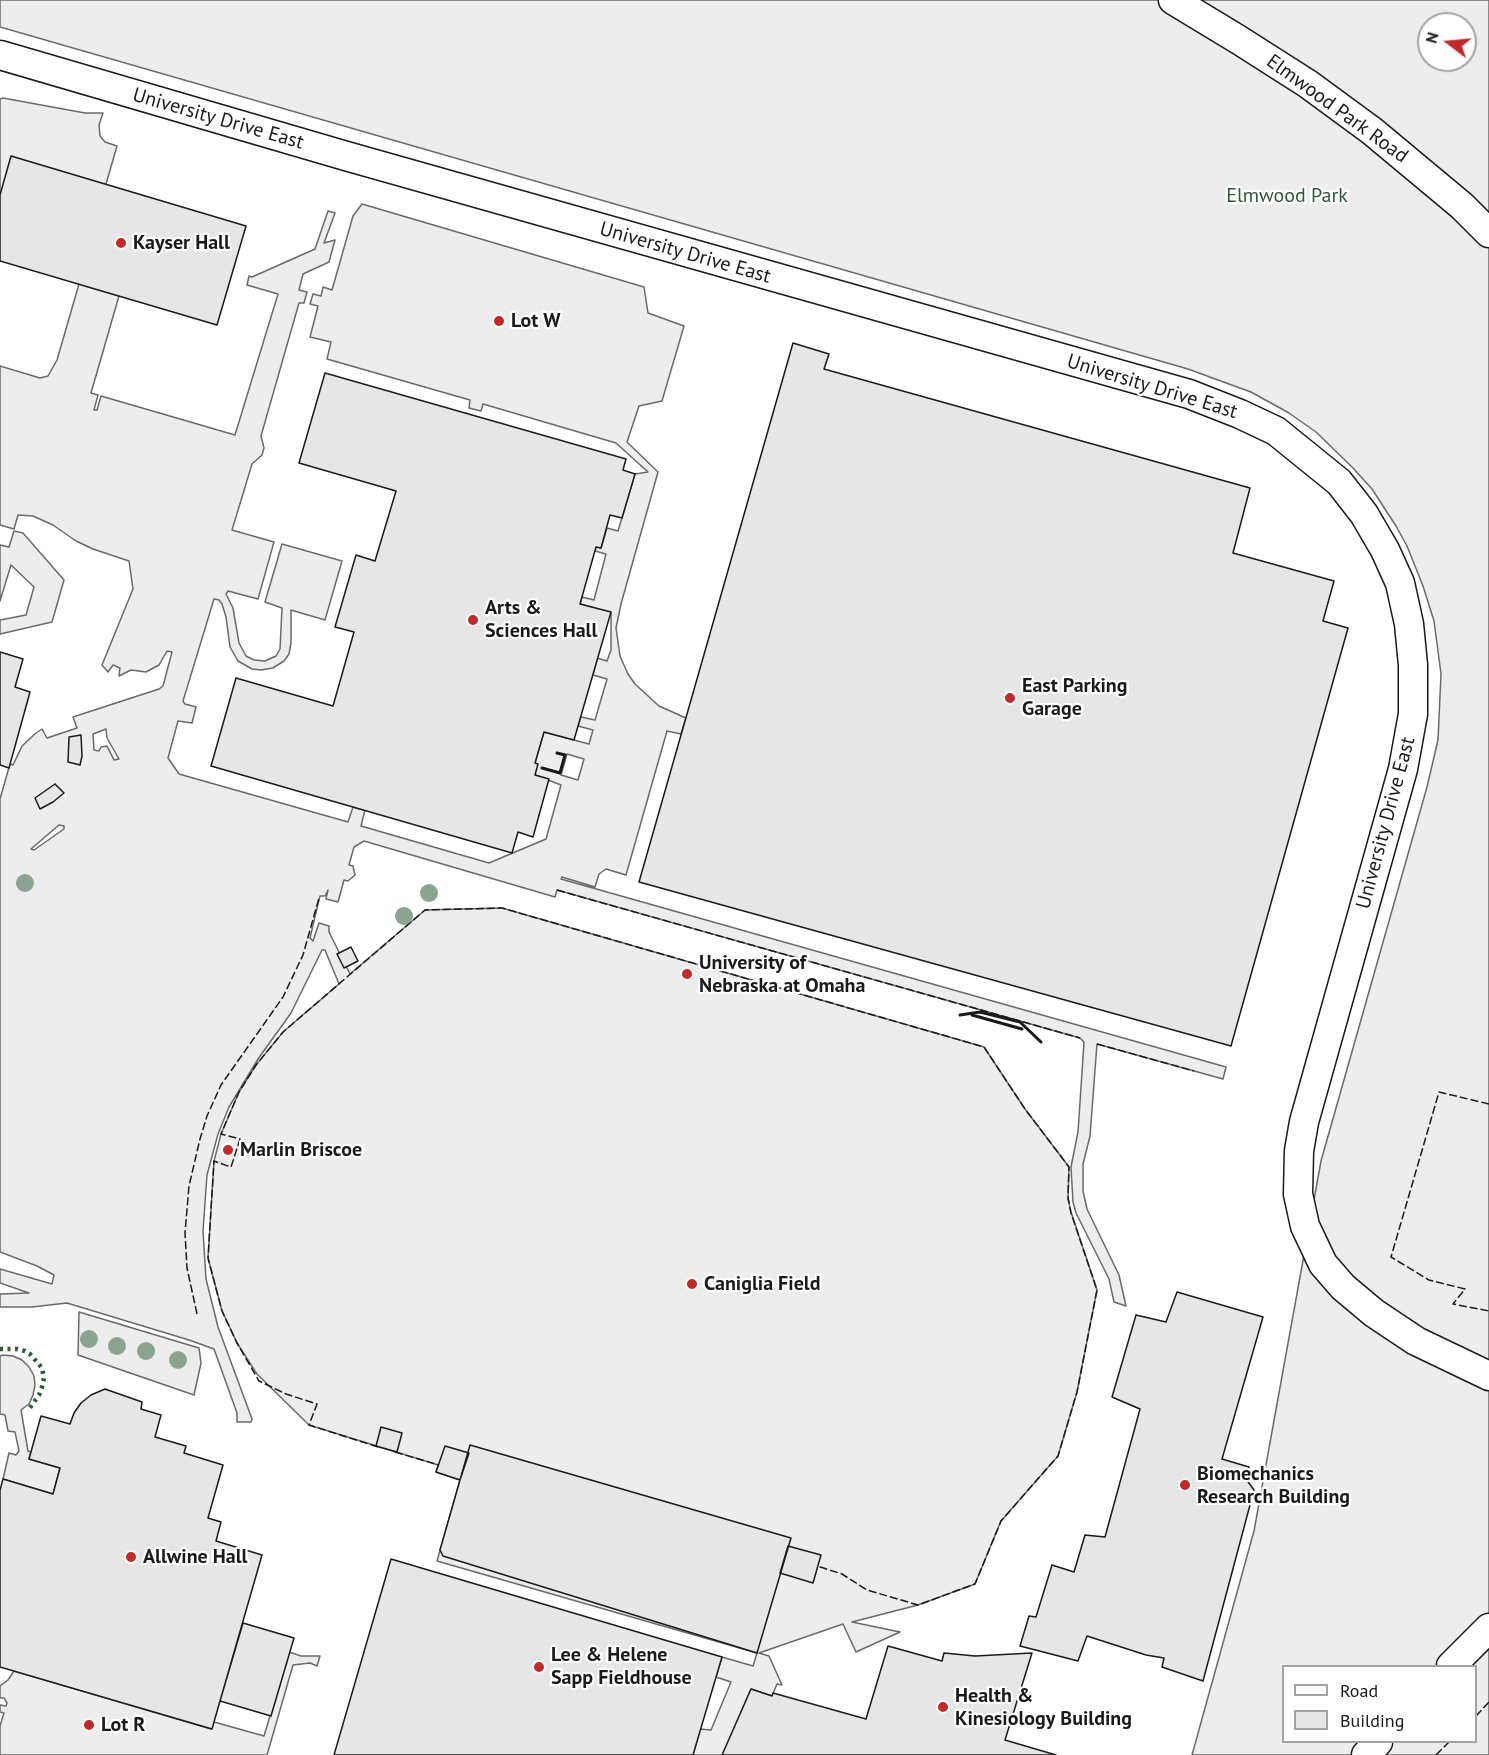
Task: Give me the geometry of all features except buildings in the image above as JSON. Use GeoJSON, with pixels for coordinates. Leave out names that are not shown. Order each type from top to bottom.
{"type":"FeatureCollection","features":[{"type":"Feature","properties":{"kind":"street","name":"Elmwood Park Road"},"geometry":{"type":"LineString","coordinates":[[1173,0],[1308,84],[1363,124],[1462,206],[1489,233]]}},
{"type":"Feature","properties":{"kind":"street","name":"University Drive East"},"geometry":{"type":"LineString","coordinates":[[0,55],[369,163],[1189,394],[1276,431],[1339,482],[1364,514],[1385,550],[1400,583],[1413,665],[1413,714],[1403,769],[1304,1122],[1298,1163],[1299,1194],[1305,1226],[1323,1264],[1343,1287],[1374,1313],[1416,1341],[1489,1376]]}},
{"type":"Feature","properties":{"kind":"street"},"geometry":{"type":"LineString","coordinates":[[1452,1665],[1489,1628]]}},
{"type":"Feature","properties":{"kind":"street"},"geometry":{"type":"LineString","coordinates":[[1366,1755],[1377,1743]]}},
{"type":"Feature","properties":{"kind":"shaded area","name":"Elmwood Park"},"geometry":{"type":"Polygon","coordinates":[[[0,0],[1489,0],[1489,1755],[1192,1755],[1254,1531],[1321,1161],[1427,787],[1438,740],[1441,674],[1434,621],[1423,586],[1407,546],[1372,489],[1316,432],[1289,413],[1251,392],[1188,369],[0,27],[0,0]]]}},
{"type":"Feature","properties":{"kind":"shaded area"},"geometry":{"type":"Polygon","coordinates":[[[0,99],[85,113],[103,113],[99,125],[100,136],[105,142],[117,146],[106,184],[0,192],[0,99]]]}},
{"type":"Feature","properties":{"kind":"shaded area"},"geometry":{"type":"Polygon","coordinates":[[[362,204],[644,287],[648,313],[684,326],[662,401],[639,406],[627,442],[658,472],[616,628],[620,656],[635,684],[659,706],[686,718],[681,734],[667,731],[626,875],[606,869],[599,874],[595,887],[562,877],[561,879],[1226,1067],[1223,1079],[1097,1044],[1090,1136],[1083,1164],[1083,1191],[1087,1209],[1119,1275],[1126,1306],[1114,1302],[1109,1279],[1076,1213],[1073,1202],[1071,1167],[1078,1132],[1084,1042],[1080,1038],[557,890],[555,897],[364,841],[354,847],[349,865],[353,866],[355,875],[348,881],[344,880],[338,902],[326,899],[328,890],[325,896],[320,896],[310,938],[313,941],[319,923],[329,926],[329,932],[350,974],[425,910],[502,908],[984,1047],[1025,1109],[1069,1167],[1068,1198],[1071,1212],[1097,1290],[1077,1392],[1058,1456],[1001,1521],[975,1584],[918,1605],[852,1622],[900,1632],[856,1652],[843,1624],[759,1653],[769,1656],[782,1685],[777,1684],[772,1696],[751,1689],[723,1755],[693,1755],[700,1729],[711,1730],[731,1682],[716,1677],[722,1657],[753,1666],[757,1653],[437,1561],[460,1480],[436,1472],[438,1465],[309,1425],[257,1374],[237,1343],[222,1311],[208,1258],[214,1161],[221,1134],[239,1092],[256,1065],[283,1032],[339,984],[325,950],[322,950],[291,1013],[258,1059],[229,1107],[218,1134],[207,1175],[203,1231],[206,1279],[218,1327],[252,1419],[251,1422],[237,1422],[237,1413],[214,1349],[67,1303],[32,1307],[0,1307],[0,1294],[29,1293],[0,1283],[0,1269],[52,1284],[54,1275],[0,1252],[0,799],[10,764],[13,765],[22,746],[36,733],[42,729],[47,738],[77,728],[73,717],[159,689],[163,686],[172,652],[167,651],[159,665],[146,672],[131,670],[119,676],[120,668],[113,665],[108,672],[102,665],[133,589],[129,561],[93,549],[33,516],[18,515],[14,529],[0,525],[0,366],[40,378],[48,376],[57,360],[79,284],[119,296],[91,393],[98,395],[94,410],[97,410],[101,396],[235,435],[278,294],[247,285],[249,276],[252,277],[315,249],[328,211],[335,213],[324,243],[335,240],[329,262],[303,274],[299,290],[307,292],[304,303],[299,303],[261,436],[264,448],[262,455],[252,464],[232,530],[274,542],[258,599],[228,591],[226,594],[233,608],[239,643],[246,656],[254,660],[265,661],[276,656],[280,649],[282,608],[265,602],[282,544],[342,561],[325,620],[291,610],[289,654],[284,661],[273,668],[252,669],[238,661],[230,647],[222,604],[219,600],[214,599],[183,701],[185,704],[196,707],[192,723],[178,721],[168,758],[179,774],[348,822],[353,807],[365,810],[361,826],[489,863],[546,839],[561,785],[535,775],[535,763],[544,732],[589,744],[593,730],[578,726],[581,717],[595,720],[607,679],[593,675],[597,658],[607,661],[611,650],[611,613],[580,604],[582,597],[594,600],[606,554],[595,551],[596,547],[601,548],[607,528],[618,531],[635,474],[648,472],[616,443],[483,404],[481,411],[469,408],[470,400],[327,359],[331,342],[310,337],[318,306],[310,304],[313,294],[321,296],[323,287],[332,290],[353,216],[362,204]],[[106,729],[93,734],[94,750],[99,751],[101,747],[107,746],[114,760],[119,759],[107,738],[106,729]],[[567,754],[561,775],[578,780],[584,759],[567,754]],[[59,825],[31,849],[34,850],[64,829],[64,826],[59,825]]]}},
{"type":"Feature","properties":{"kind":"shaded area"},"geometry":{"type":"Polygon","coordinates":[[[14,531],[23,533],[64,580],[52,622],[0,634],[0,620],[26,615],[34,587],[11,565],[0,601],[0,545],[9,547],[14,531]]]}},
{"type":"Feature","properties":{"kind":"shaded area"},"geometry":{"type":"Polygon","coordinates":[[[79,1312],[199,1348],[201,1363],[194,1395],[78,1355],[79,1312]]]}},
{"type":"Feature","properties":{"kind":"shaded area"},"geometry":{"type":"Polygon","coordinates":[[[0,1356],[22,1360],[34,1376],[33,1395],[29,1404],[21,1410],[28,1451],[31,1452],[29,1459],[60,1468],[53,1494],[3,1479],[9,1453],[16,1455],[19,1451],[15,1432],[8,1431],[5,1415],[0,1414],[0,1356]]]}},
{"type":"Feature","properties":{"kind":"shaded area","name":"Lot R"},"geometry":{"type":"Polygon","coordinates":[[[289,1652],[301,1656],[320,1656],[317,1666],[310,1663],[293,1665],[267,1755],[0,1755],[0,1726],[4,1713],[0,1712],[0,1705],[6,1706],[7,1703],[4,1698],[0,1698],[0,1686],[14,1671],[211,1729],[214,1722],[264,1736],[289,1652]]]}},
{"type":"Feature","properties":{"kind":"hedge"},"geometry":{"type":"LineString","coordinates":[[0,1349],[25,1351],[42,1368],[44,1378],[42,1387],[29,1409]]}},
{"type":"Feature","properties":{"kind":"fence"},"geometry":{"type":"LineString","coordinates":[[557,890],[1080,1038]]}},
{"type":"Feature","properties":{"kind":"fence"},"geometry":{"type":"LineString","coordinates":[[197,1314],[187,1268],[185,1233],[189,1186],[200,1139],[207,1116],[221,1085],[283,997],[303,955],[319,898]]}},
{"type":"Feature","properties":{"kind":"fence"},"geometry":{"type":"LineString","coordinates":[[378,1447],[309,1425],[317,1404],[286,1394],[259,1381],[237,1343],[222,1311],[208,1258],[214,1161],[231,1167],[240,1139],[221,1134],[239,1092],[256,1065],[283,1032],[425,910],[502,908],[984,1047],[1025,1109],[1069,1167],[1068,1198],[1071,1213],[1097,1290],[1077,1392],[1058,1456],[1001,1521],[975,1584],[918,1605],[867,1590],[842,1574],[817,1566]]}},
{"type":"Feature","properties":{"kind":"fence"},"geometry":{"type":"LineString","coordinates":[[1097,1044],[1194,1071]]}},
{"type":"Feature","properties":{"kind":"fence"},"geometry":{"type":"LineString","coordinates":[[1489,1104],[1439,1092],[1391,1257],[1429,1280],[1465,1289],[1453,1304],[1489,1311]]}},
{"type":"Feature","properties":{"kind":"fence"},"geometry":{"type":"LineString","coordinates":[[395,1452],[439,1465]]}},
{"type":"Feature","properties":{"kind":"fence"},"geometry":{"type":"LineString","coordinates":[[1477,1715],[1489,1702]]}},
{"type":"Feature","properties":{"kind":"fence"},"geometry":{"type":"LineString","coordinates":[[1436,1755],[1448,1743]]}},
{"type":"Feature","properties":{"kind":"wall"},"geometry":{"type":"LineString","coordinates":[[542,768],[560,773],[565,755],[557,753]]}},
{"type":"Feature","properties":{"kind":"wall"},"geometry":{"type":"LineString","coordinates":[[960,1015],[980,1012],[1020,1022],[1041,1042]]}},
{"type":"Feature","properties":{"kind":"wall"},"geometry":{"type":"LineString","coordinates":[[972,1015],[1022,1029]]}},
{"type":"Feature","properties":{"kind":"place","name":"Kayser Hall"},"geometry":{"type":"Point","coordinates":[121,243]}},
{"type":"Feature","properties":{"kind":"place","name":"Lot W"},"geometry":{"type":"Point","coordinates":[499,321]}},
{"type":"Feature","properties":{"kind":"place","name":"Arts & Sciences Hall"},"geometry":{"type":"Point","coordinates":[473,620]}},
{"type":"Feature","properties":{"kind":"place","name":"East Parking Garage"},"geometry":{"type":"Point","coordinates":[1010,698]}},
{"type":"Feature","properties":{"kind":"place","name":"University of Nebraska at Omaha"},"geometry":{"type":"Point","coordinates":[687,974]}},
{"type":"Feature","properties":{"kind":"place","name":"Marlin Briscoe"},"geometry":{"type":"Point","coordinates":[228,1150]}},
{"type":"Feature","properties":{"kind":"place","name":"Caniglia Field"},"geometry":{"type":"Point","coordinates":[692,1284]}},
{"type":"Feature","properties":{"kind":"place","name":"Biomechanics Research Building"},"geometry":{"type":"Point","coordinates":[1185,1485]}},
{"type":"Feature","properties":{"kind":"place","name":"Allwine Hall"},"geometry":{"type":"Point","coordinates":[131,1557]}},
{"type":"Feature","properties":{"kind":"place","name":"Lee & Helene Sapp Fieldhouse"},"geometry":{"type":"Point","coordinates":[539,1667]}},
{"type":"Feature","properties":{"kind":"place","name":"Health & Kinesiology Building"},"geometry":{"type":"Point","coordinates":[943,1707]}},
{"type":"Feature","properties":{"kind":"place","name":"Lot R"},"geometry":{"type":"Point","coordinates":[89,1725]}}]}
